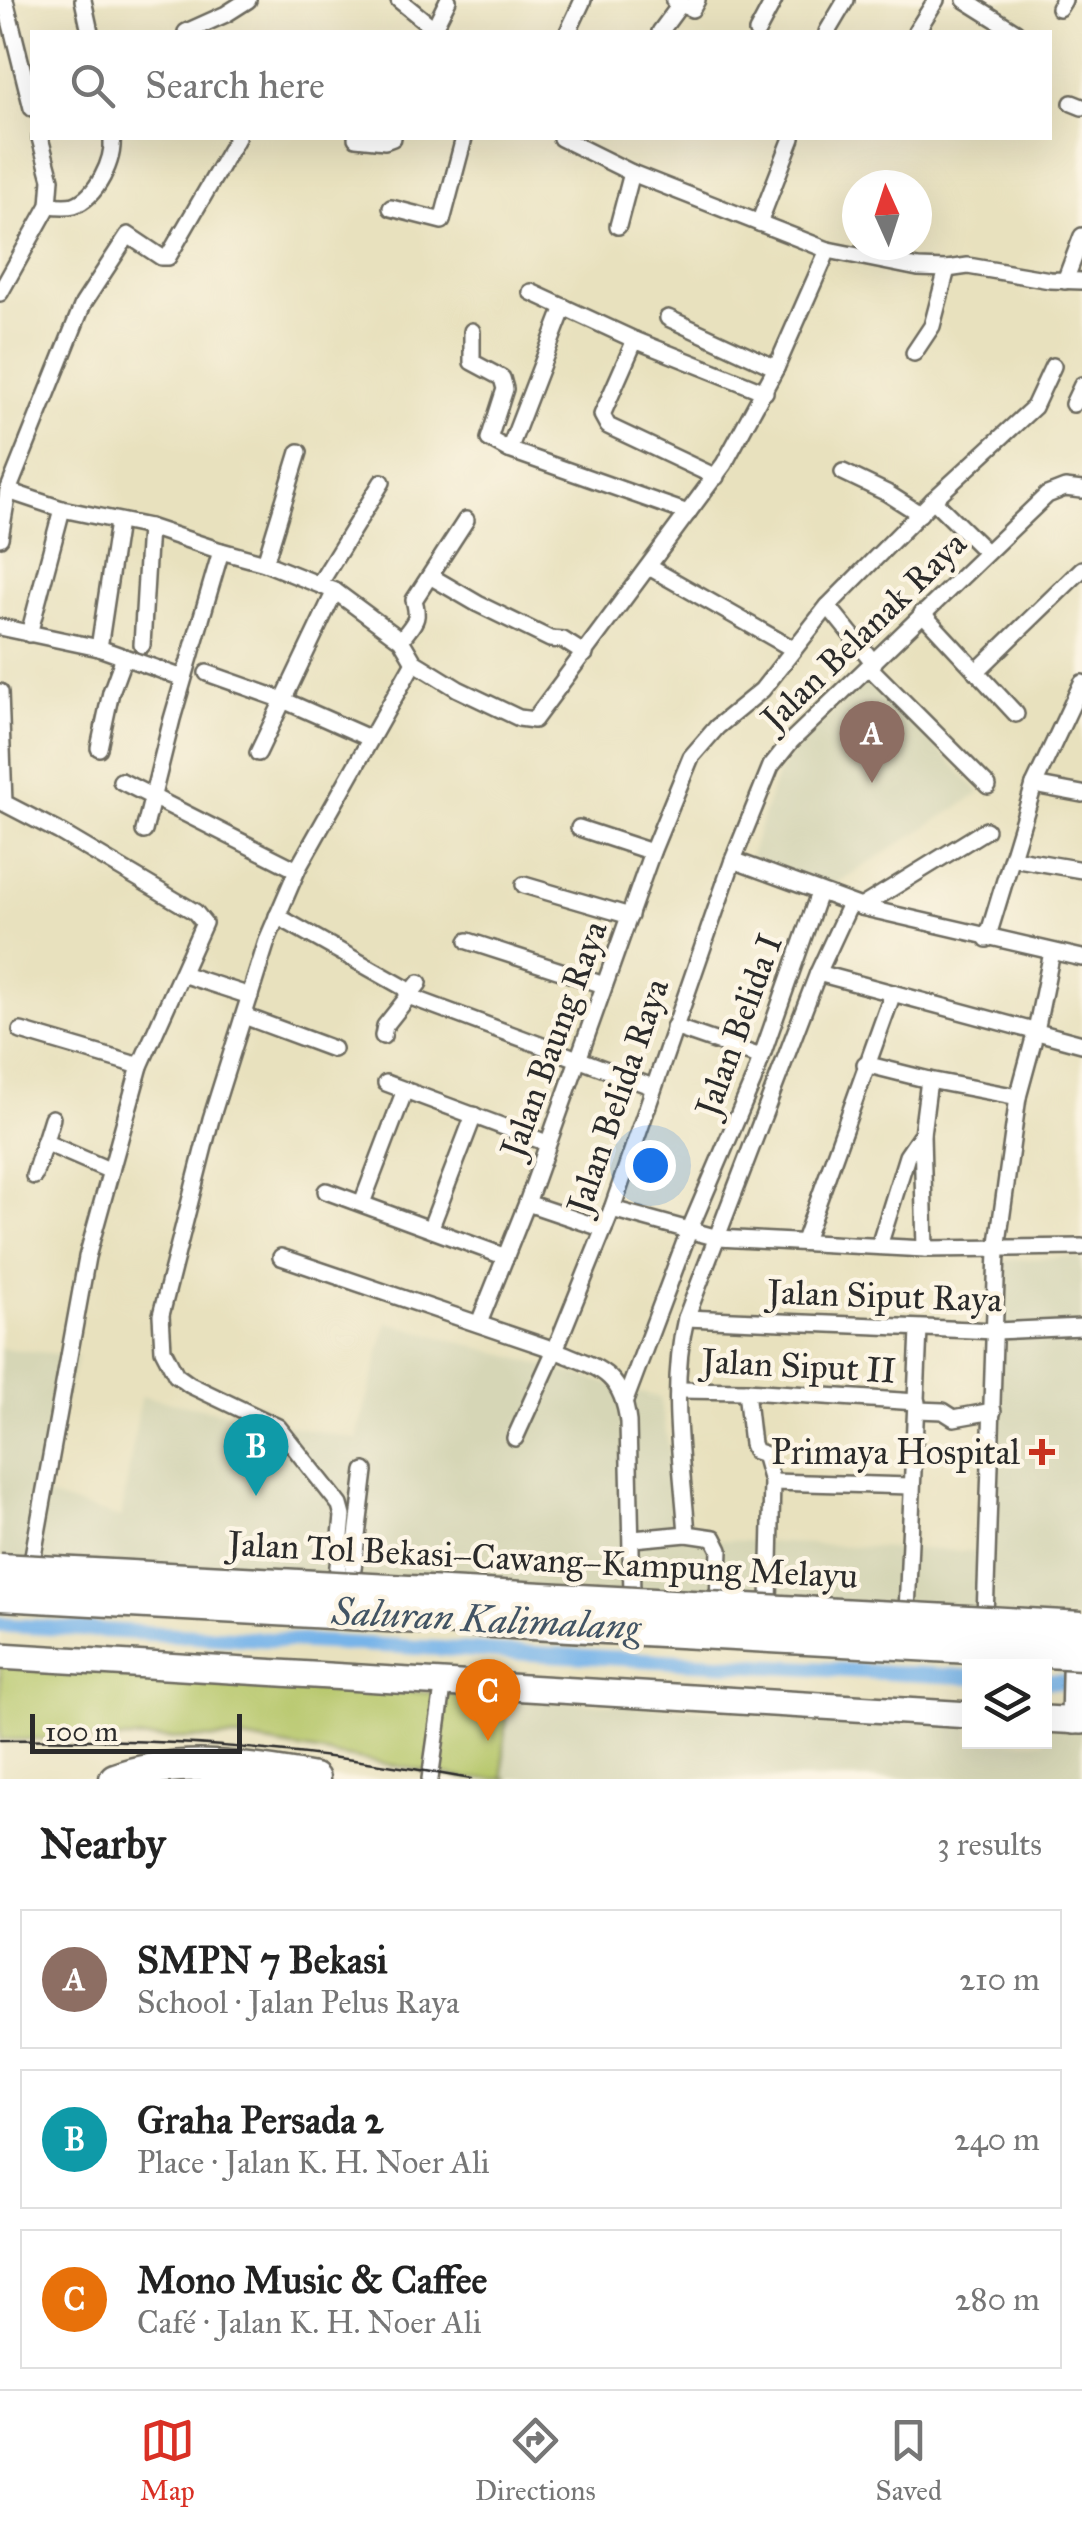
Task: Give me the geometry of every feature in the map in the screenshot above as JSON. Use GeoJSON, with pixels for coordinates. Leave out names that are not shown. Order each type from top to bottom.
{"type":"FeatureCollection","features":[{"type":"Feature","properties":{"kind":"highway","name":"Jalan Tol Bekasi–Cawang–Kampung Melayu"},"geometry":{"type":"LineString","coordinates":[[0,1569],[1080,1635]]}},
{"type":"Feature","properties":{"kind":"highway","name":"Jalan Tol Bekasi–Cawang–Kampung Melayu"},"geometry":{"type":"LineString","coordinates":[[0,1594],[1080,1635]]}},
{"type":"Feature","properties":{"kind":"highway"},"geometry":{"type":"LineString","coordinates":[[115,1779],[164,1768],[203,1766],[314,1779]]}},
{"type":"Feature","properties":{"kind":"main road"},"geometry":{"type":"LineString","coordinates":[[0,1560],[345,1576],[986,1618],[1080,1635],[1079,1716],[1052,1718]]}},
{"type":"Feature","properties":{"kind":"main road"},"geometry":{"type":"LineString","coordinates":[[0,1656],[962,1714]]}},
{"type":"Feature","properties":{"kind":"street"},"geometry":{"type":"LineString","coordinates":[[5,0],[30,100]]}},
{"type":"Feature","properties":{"kind":"street"},"geometry":{"type":"LineString","coordinates":[[83,0],[90,30]]}},
{"type":"Feature","properties":{"kind":"street"},"geometry":{"type":"LineString","coordinates":[[190,30],[248,0]]}},
{"type":"Feature","properties":{"kind":"street"},"geometry":{"type":"LineString","coordinates":[[400,0],[429,27],[448,0]]}},
{"type":"Feature","properties":{"kind":"street"},"geometry":{"type":"LineString","coordinates":[[569,30],[583,0]]}},
{"type":"Feature","properties":{"kind":"street"},"geometry":{"type":"LineString","coordinates":[[668,30],[676,2],[692,9],[697,0]]}},
{"type":"Feature","properties":{"kind":"street"},"geometry":{"type":"LineString","coordinates":[[759,30],[774,0]]}},
{"type":"Feature","properties":{"kind":"street"},"geometry":{"type":"LineString","coordinates":[[828,30],[846,0]]}},
{"type":"Feature","properties":{"kind":"street"},"geometry":{"type":"LineString","coordinates":[[917,30],[936,0]]}},
{"type":"Feature","properties":{"kind":"street"},"geometry":{"type":"LineString","coordinates":[[966,0],[1006,30]]}},
{"type":"Feature","properties":{"kind":"street"},"geometry":{"type":"LineString","coordinates":[[0,293],[49,205],[51,180],[41,140]]}},
{"type":"Feature","properties":{"kind":"street"},"geometry":{"type":"LineString","coordinates":[[49,205],[74,205],[86,198],[109,161],[112,140]]}},
{"type":"Feature","properties":{"kind":"street"},"geometry":{"type":"LineString","coordinates":[[0,538],[8,491],[83,304],[128,235],[161,257],[168,256],[236,140]]}},
{"type":"Feature","properties":{"kind":"street"},"geometry":{"type":"LineString","coordinates":[[391,208],[442,221],[463,140]]}},
{"type":"Feature","properties":{"kind":"street"},"geometry":{"type":"LineString","coordinates":[[759,223],[791,140]]}},
{"type":"Feature","properties":{"kind":"street"},"geometry":{"type":"LineString","coordinates":[[590,143],[632,173],[828,250],[892,264],[947,269],[968,266],[1082,281]]}},
{"type":"Feature","properties":{"kind":"street"},"geometry":{"type":"LineString","coordinates":[[618,226],[632,173]]}},
{"type":"Feature","properties":{"kind":"street"},"geometry":{"type":"LineString","coordinates":[[1065,281],[1082,236]]}},
{"type":"Feature","properties":{"kind":"street"},"geometry":{"type":"LineString","coordinates":[[8,491],[62,509],[150,528],[265,562],[320,583],[400,640],[414,662],[504,712],[534,720],[716,477],[776,368],[828,250]]}},
{"type":"Feature","properties":{"kind":"street"},"geometry":{"type":"LineString","coordinates":[[914,354],[932,326],[947,269]]}},
{"type":"Feature","properties":{"kind":"street"},"geometry":{"type":"LineString","coordinates":[[531,292],[634,340],[764,392]]}},
{"type":"Feature","properties":{"kind":"street"},"geometry":{"type":"LineString","coordinates":[[508,450],[564,308]]}},
{"type":"Feature","properties":{"kind":"street"},"geometry":{"type":"LineString","coordinates":[[668,318],[776,368]]}},
{"type":"Feature","properties":{"kind":"street"},"geometry":{"type":"LineString","coordinates":[[472,330],[472,362],[502,378],[505,389],[489,438],[508,450],[688,513]]}},
{"type":"Feature","properties":{"kind":"street"},"geometry":{"type":"LineString","coordinates":[[634,340],[602,415],[604,421],[716,477]]}},
{"type":"Feature","properties":{"kind":"street","name":"Jalan Baung Raya"},"geometry":{"type":"LineString","coordinates":[[479,1323],[691,756],[708,735],[762,690],[828,606],[933,500],[1034,407],[1053,366]]}},
{"type":"Feature","properties":{"kind":"street"},"geometry":{"type":"LineString","coordinates":[[1073,404],[1082,384]]}},
{"type":"Feature","properties":{"kind":"street"},"geometry":{"type":"LineString","coordinates":[[265,562],[299,452]]}},
{"type":"Feature","properties":{"kind":"street"},"geometry":{"type":"LineString","coordinates":[[843,472],[920,514]]}},
{"type":"Feature","properties":{"kind":"street"},"geometry":{"type":"LineString","coordinates":[[320,583],[382,482]]}},
{"type":"Feature","properties":{"kind":"street","name":"Jalan Belanak Raya"},"geometry":{"type":"LineString","coordinates":[[733,860],[771,766],[791,741],[1047,495],[1065,488],[1082,490]]}},
{"type":"Feature","properties":{"kind":"street"},"geometry":{"type":"LineString","coordinates":[[933,500],[986,552]]}},
{"type":"Feature","properties":{"kind":"street"},"geometry":{"type":"LineString","coordinates":[[29,634],[62,509]]}},
{"type":"Feature","properties":{"kind":"street"},"geometry":{"type":"LineString","coordinates":[[400,640],[417,619],[414,600],[466,520]]}},
{"type":"Feature","properties":{"kind":"street"},"geometry":{"type":"LineString","coordinates":[[99,648],[118,522]]}},
{"type":"Feature","properties":{"kind":"street"},"geometry":{"type":"LineString","coordinates":[[142,645],[150,528]]}},
{"type":"Feature","properties":{"kind":"street"},"geometry":{"type":"LineString","coordinates":[[144,832],[183,678],[221,552]]}},
{"type":"Feature","properties":{"kind":"street"},"geometry":{"type":"LineString","coordinates":[[649,566],[793,649]]}},
{"type":"Feature","properties":{"kind":"street"},"geometry":{"type":"LineString","coordinates":[[976,672],[1082,569]]}},
{"type":"Feature","properties":{"kind":"street"},"geometry":{"type":"LineString","coordinates":[[430,576],[478,604],[550,639],[563,640],[585,654]]}},
{"type":"Feature","properties":{"kind":"street"},"geometry":{"type":"LineString","coordinates":[[258,753],[335,592]]}},
{"type":"Feature","properties":{"kind":"street"},"geometry":{"type":"LineString","coordinates":[[828,606],[871,665],[988,786]]}},
{"type":"Feature","properties":{"kind":"street"},"geometry":{"type":"LineString","coordinates":[[922,613],[1016,714]]}},
{"type":"Feature","properties":{"kind":"street"},"geometry":{"type":"LineString","coordinates":[[0,627],[99,648],[183,678]]}},
{"type":"Feature","properties":{"kind":"street"},"geometry":{"type":"LineString","coordinates":[[99,748],[111,692],[124,657]]}},
{"type":"Feature","properties":{"kind":"street"},"geometry":{"type":"LineString","coordinates":[[345,1576],[340,1505],[278,1428],[183,1380],[170,1368],[162,1350],[161,1315],[211,1119],[277,916],[297,870],[414,662]]}},
{"type":"Feature","properties":{"kind":"street"},"geometry":{"type":"LineString","coordinates":[[207,672],[369,738]]}},
{"type":"Feature","properties":{"kind":"street"},"geometry":{"type":"LineString","coordinates":[[987,939],[1034,785],[1074,721],[1082,683]]}},
{"type":"Feature","properties":{"kind":"street"},"geometry":{"type":"LineString","coordinates":[[0,692],[4,803],[200,915],[202,932],[140,1066],[111,1171],[88,1257],[32,1561]]}},
{"type":"Feature","properties":{"kind":"street"},"geometry":{"type":"LineString","coordinates":[[121,781],[297,870]]}},
{"type":"Feature","properties":{"kind":"street"},"geometry":{"type":"LineString","coordinates":[[1034,785],[1082,794]]}},
{"type":"Feature","properties":{"kind":"street"},"geometry":{"type":"LineString","coordinates":[[579,828],[652,852]]}},
{"type":"Feature","properties":{"kind":"street"},"geometry":{"type":"LineString","coordinates":[[625,1400],[852,905],[986,830]]}},
{"type":"Feature","properties":{"kind":"street"},"geometry":{"type":"LineString","coordinates":[[1012,858],[1082,870]]}},
{"type":"Feature","properties":{"kind":"street"},"geometry":{"type":"LineString","coordinates":[[733,860],[852,905],[1082,958]]}},
{"type":"Feature","properties":{"kind":"street","name":"Jalan Belida Raya"},"geometry":{"type":"LineString","coordinates":[[515,1438],[612,1209],[733,860]]}},
{"type":"Feature","properties":{"kind":"street"},"geometry":{"type":"LineString","coordinates":[[524,886],[630,916]]}},
{"type":"Feature","properties":{"kind":"street","name":"Jalan Belida I"},"geometry":{"type":"LineString","coordinates":[[702,1235],[821,894]]}},
{"type":"Feature","properties":{"kind":"street"},"geometry":{"type":"LineString","coordinates":[[277,916],[405,988],[654,1087]]}},
{"type":"Feature","properties":{"kind":"street"},"geometry":{"type":"LineString","coordinates":[[468,941],[604,985]]}},
{"type":"Feature","properties":{"kind":"street"},"geometry":{"type":"LineString","coordinates":[[986,1618],[997,1250],[1018,1098],[1052,952]]}},
{"type":"Feature","properties":{"kind":"street"},"geometry":{"type":"LineString","coordinates":[[818,973],[1082,1044]]}},
{"type":"Feature","properties":{"kind":"street"},"geometry":{"type":"LineString","coordinates":[[182,974],[250,996]]}},
{"type":"Feature","properties":{"kind":"street"},"geometry":{"type":"LineString","coordinates":[[383,1036],[385,1026],[413,989]]}},
{"type":"Feature","properties":{"kind":"street"},"geometry":{"type":"LineString","coordinates":[[804,1241],[893,993]]}},
{"type":"Feature","properties":{"kind":"street"},"geometry":{"type":"LineString","coordinates":[[244,1016],[333,1049]]}},
{"type":"Feature","properties":{"kind":"street"},"geometry":{"type":"LineString","coordinates":[[674,1027],[761,1057]]}},
{"type":"Feature","properties":{"kind":"street"},"geometry":{"type":"LineString","coordinates":[[21,1031],[140,1066]]}},
{"type":"Feature","properties":{"kind":"street"},"geometry":{"type":"LineString","coordinates":[[865,1064],[1018,1098]]}},
{"type":"Feature","properties":{"kind":"street"},"geometry":{"type":"LineString","coordinates":[[926,1249],[922,1134],[929,1080]]}},
{"type":"Feature","properties":{"kind":"street"},"geometry":{"type":"LineString","coordinates":[[386,1083],[547,1143]]}},
{"type":"Feature","properties":{"kind":"street"},"geometry":{"type":"LineString","coordinates":[[362,1203],[405,1090]]}},
{"type":"Feature","properties":{"kind":"street"},"geometry":{"type":"LineString","coordinates":[[431,1227],[474,1115]]}},
{"type":"Feature","properties":{"kind":"street"},"geometry":{"type":"LineString","coordinates":[[34,1176],[52,1118]]}},
{"type":"Feature","properties":{"kind":"street"},"geometry":{"type":"LineString","coordinates":[[879,1246],[902,1170],[922,1134]]}},
{"type":"Feature","properties":{"kind":"street"},"geometry":{"type":"LineString","coordinates":[[44,1142],[111,1171]]}},
{"type":"Feature","properties":{"kind":"street"},"geometry":{"type":"LineString","coordinates":[[326,1191],[506,1257]]}},
{"type":"Feature","properties":{"kind":"street"},"geometry":{"type":"LineString","coordinates":[[527,1203],[604,1229]]}},
{"type":"Feature","properties":{"kind":"street"},"geometry":{"type":"LineString","coordinates":[[612,1209],[702,1235],[926,1249],[1082,1247]]}},
{"type":"Feature","properties":{"kind":"street"},"geometry":{"type":"LineString","coordinates":[[684,1535],[680,1344],[702,1235]]}},
{"type":"Feature","properties":{"kind":"street"},"geometry":{"type":"LineString","coordinates":[[281,1257],[555,1350],[608,1375],[625,1400],[639,1538],[632,1594]]}},
{"type":"Feature","properties":{"kind":"street","name":"Jalan Siput Raya"},"geometry":{"type":"LineString","coordinates":[[686,1318],[996,1331],[1082,1326]]}},
{"type":"Feature","properties":{"kind":"street"},"geometry":{"type":"LineString","coordinates":[[907,1612],[919,1328]]}},
{"type":"Feature","properties":{"kind":"street","name":"Jalan Siput II"},"geometry":{"type":"LineString","coordinates":[[678,1390],[746,1391],[917,1406],[943,1411],[954,1418],[993,1411]]}},
{"type":"Feature","properties":{"kind":"street"},"geometry":{"type":"LineString","coordinates":[[746,1391],[752,1444],[755,1451],[764,1454],[772,1482],[769,1603]]}},
{"type":"Feature","properties":{"kind":"street"},"geometry":{"type":"LineString","coordinates":[[345,1576],[365,1472]]}},
{"type":"Feature","properties":{"kind":"street"},"geometry":{"type":"LineString","coordinates":[[772,1482],[911,1486]]}},
{"type":"Feature","properties":{"kind":"street"},"geometry":{"type":"LineString","coordinates":[[639,1538],[707,1535],[718,1542],[718,1601]]}},
{"type":"Feature","properties":{"kind":"street"},"geometry":{"type":"LineString","coordinates":[[431,1774],[444,1681]]}},
{"type":"Feature","properties":{"kind":"shaded area"},"geometry":{"type":"Polygon","coordinates":[[[871,678],[980,793],[831,887],[750,857],[777,774],[797,746],[871,678]]]}},
{"type":"Feature","properties":{"kind":"shaded area"},"geometry":{"type":"Polygon","coordinates":[[[1082,1256],[1082,1620],[0,1560],[0,1348],[78,1356],[40,1494],[121,1518],[141,1396],[357,1439],[387,1322],[660,1398],[684,1538],[982,1552],[988,1261],[1082,1256]]]}},
{"type":"Feature","properties":{"kind":"shaded area"},"geometry":{"type":"Polygon","coordinates":[[[506,1699],[962,1722],[962,1749],[1052,1749],[1052,1726],[1082,1728],[1082,1779],[503,1778],[506,1699]]]}},
{"type":"Feature","properties":{"kind":"green space"},"geometry":{"type":"Polygon","coordinates":[[[0,1658],[506,1699],[503,1777],[509,1779],[470,1779],[238,1738],[0,1740],[0,1658]]]}},
{"type":"Feature","properties":{"kind":"waterway","name":"Saluran Kalimalang"},"geometry":{"type":"LineString","coordinates":[[0,1625],[962,1677]]}},
{"type":"Feature","properties":{"kind":"waterway","name":"Saluran Kalimalang"},"geometry":{"type":"LineString","coordinates":[[1052,1681],[1082,1683]]}},
{"type":"Feature","properties":{"kind":"tram line"},"geometry":{"type":"LineString","coordinates":[[0,1740],[237,1747],[471,1779]]}},
{"type":"Feature","properties":{"kind":"place","name":"SMPN 7 Bekasi"},"geometry":{"type":"Point","coordinates":[872,783]}},
{"type":"Feature","properties":{"kind":"place","name":"Primaya Hospital"},"geometry":{"type":"Point","coordinates":[1042,1452]}},
{"type":"Feature","properties":{"kind":"place","name":"Graha Persada 2"},"geometry":{"type":"Point","coordinates":[256,1496]}},
{"type":"Feature","properties":{"kind":"place","name":"Mono Music & Caffee"},"geometry":{"type":"Point","coordinates":[488,1741]}}]}
